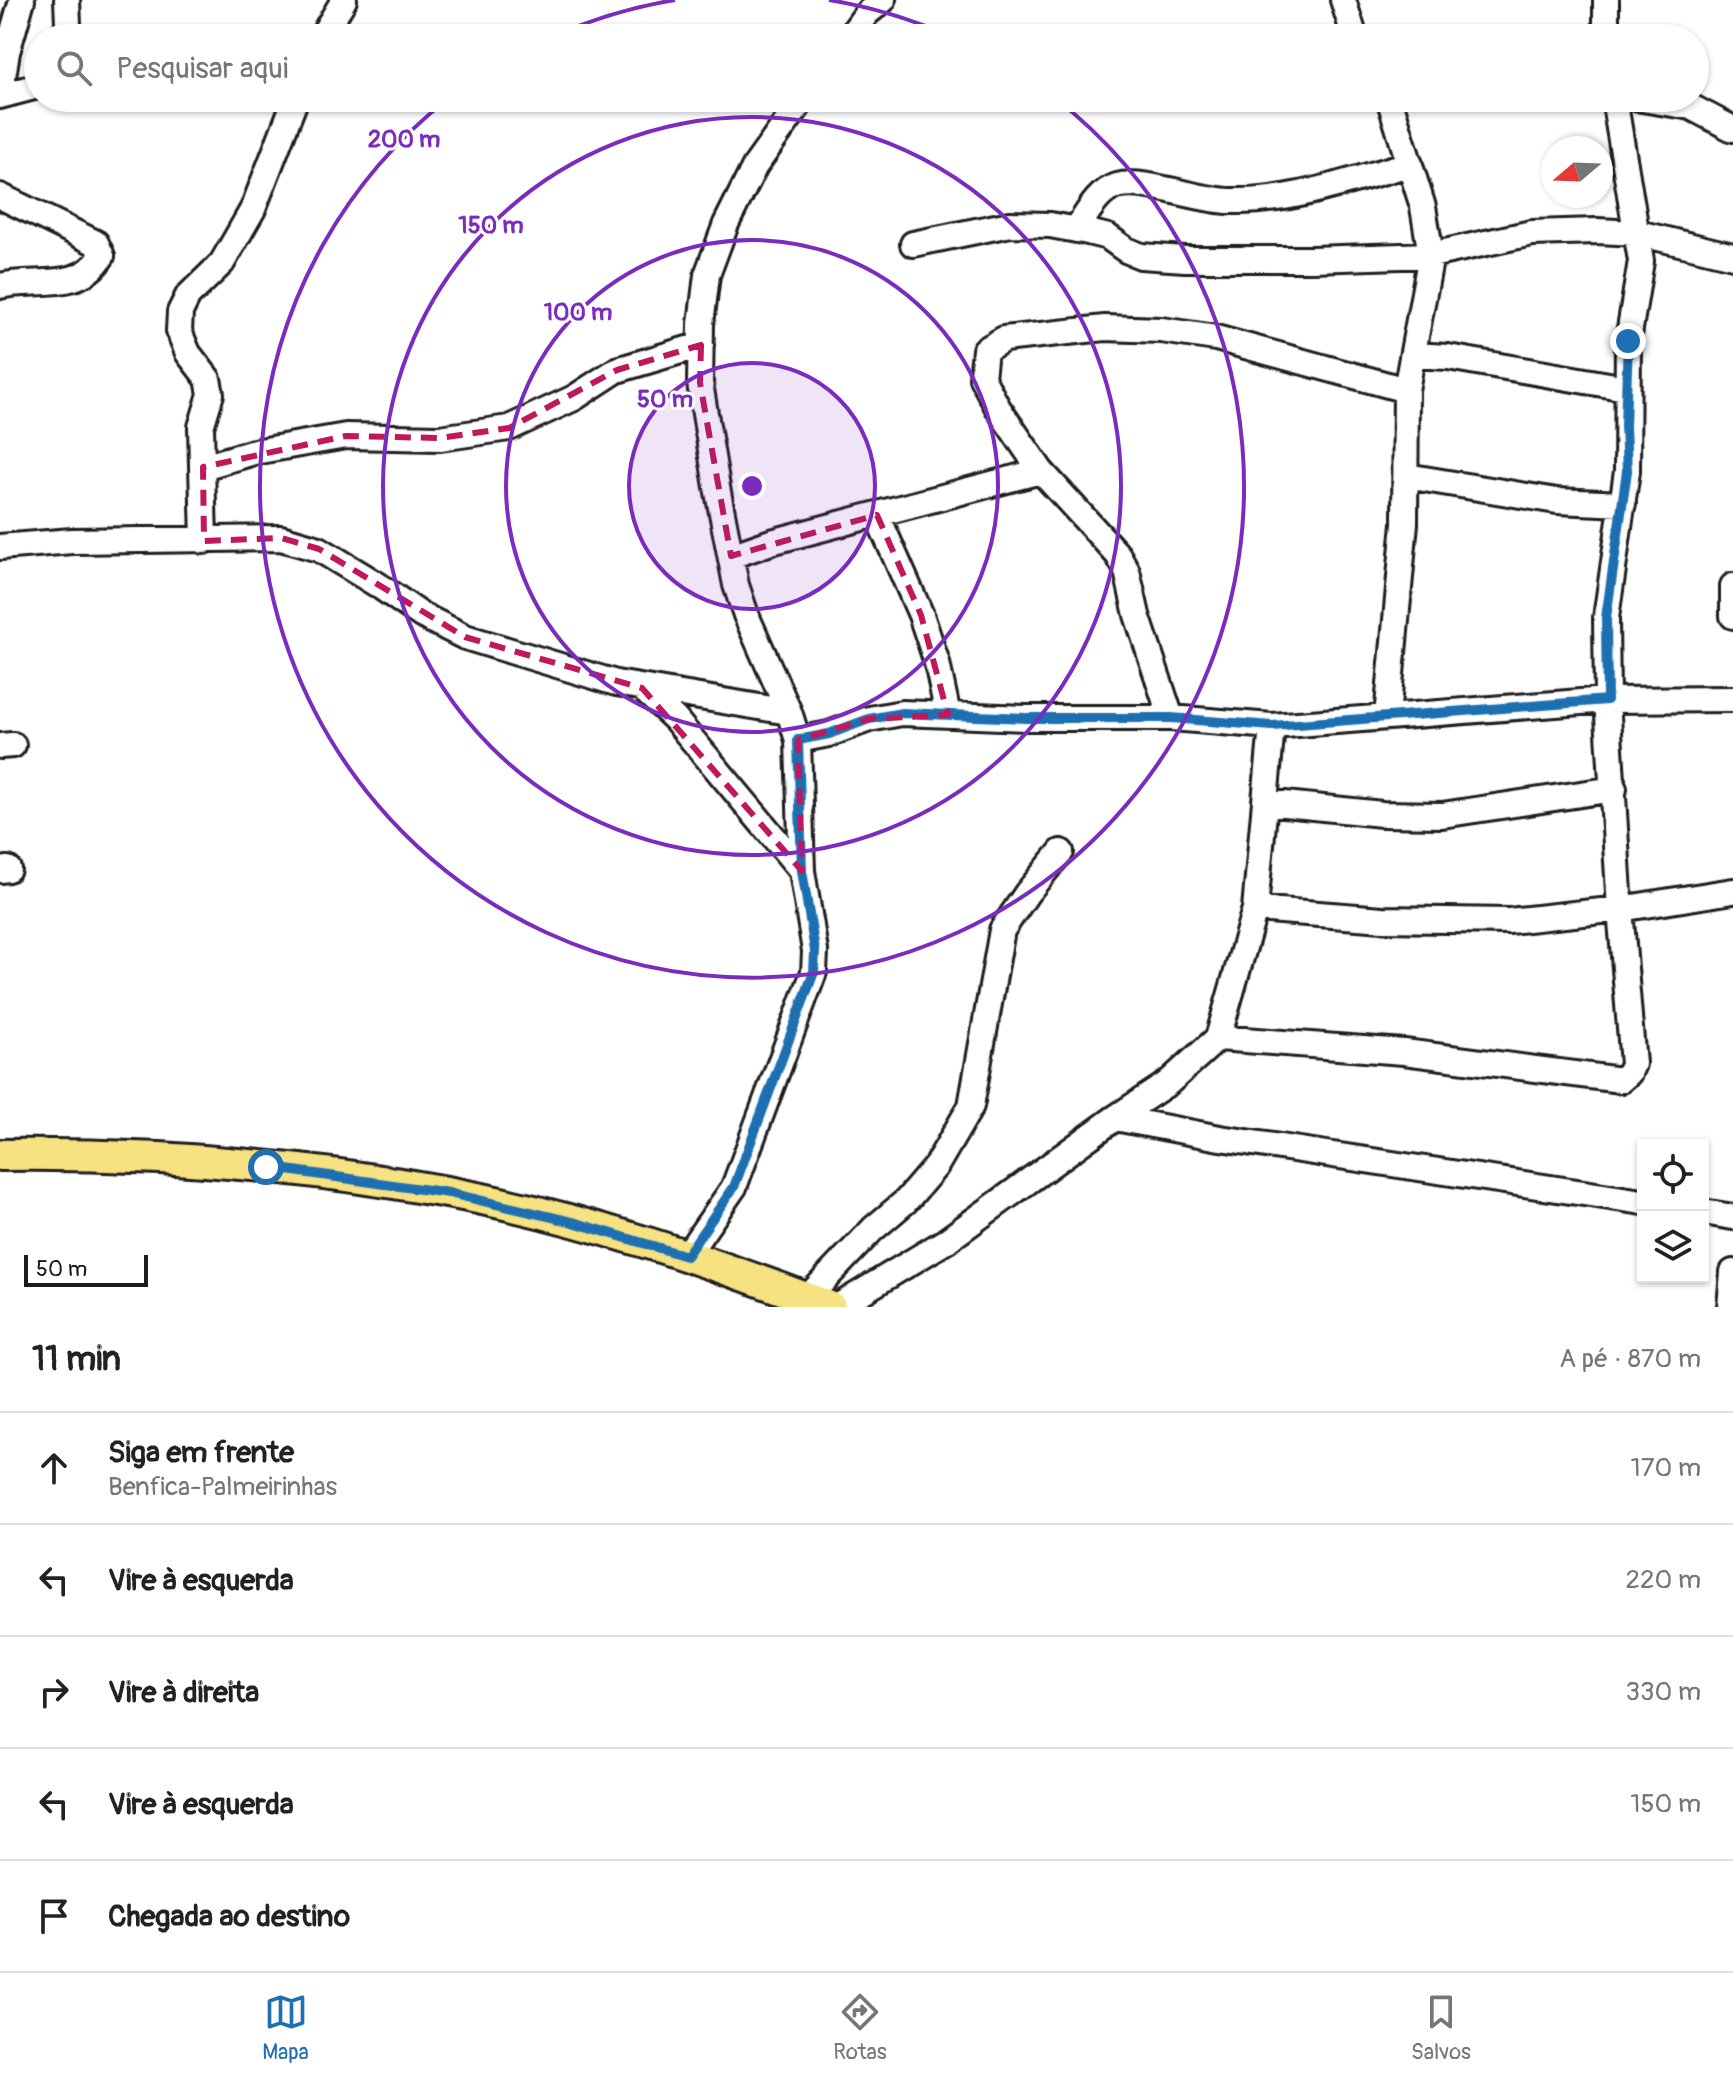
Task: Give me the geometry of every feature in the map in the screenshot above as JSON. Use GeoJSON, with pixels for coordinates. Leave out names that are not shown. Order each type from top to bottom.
{"type":"FeatureCollection","features":[{"type":"Feature","properties":{"kind":"main road"},"geometry":{"type":"LineString","coordinates":[[0,1155],[151,1157],[388,1182],[512,1207],[686,1256],[818,1303]]}},
{"type":"Feature","properties":{"kind":"street"},"geometry":{"type":"LineString","coordinates":[[22,0],[7,52],[0,95],[24,89]]}},
{"type":"Feature","properties":{"kind":"street"},"geometry":{"type":"LineString","coordinates":[[67,0],[68,24]]}},
{"type":"Feature","properties":{"kind":"street"},"geometry":{"type":"LineString","coordinates":[[329,24],[344,0]]}},
{"type":"Feature","properties":{"kind":"street"},"geometry":{"type":"LineString","coordinates":[[859,24],[883,0]]}},
{"type":"Feature","properties":{"kind":"street"},"geometry":{"type":"LineString","coordinates":[[1343,0],[1351,24]]}},
{"type":"Feature","properties":{"kind":"street"},"geometry":{"type":"LineString","coordinates":[[1606,0],[1606,24]]}},
{"type":"Feature","properties":{"kind":"street"},"geometry":{"type":"LineString","coordinates":[[204,541],[201,427],[211,394],[208,379],[188,353],[179,331],[180,312],[188,296],[222,263],[253,209],[291,112]]}},
{"type":"Feature","properties":{"kind":"street"},"geometry":{"type":"LineString","coordinates":[[686,1256],[734,1187],[814,972],[815,951],[802,871],[798,740],[789,712],[746,615],[731,556],[700,383],[707,275],[726,224],[755,166],[794,112]]}},
{"type":"Feature","properties":{"kind":"street"},"geometry":{"type":"LineString","coordinates":[[1387,717],[1405,523],[1406,390],[1431,255],[1423,207],[1393,112]]}},
{"type":"Feature","properties":{"kind":"street"},"geometry":{"type":"LineString","coordinates":[[1218,1038],[1404,1052],[1621,1080],[1633,1064],[1607,700],[1606,618],[1627,471],[1628,341],[1641,261],[1616,112]]}},
{"type":"Feature","properties":{"kind":"street"},"geometry":{"type":"LineString","coordinates":[[1701,112],[1733,129]]}},
{"type":"Feature","properties":{"kind":"street"},"geometry":{"type":"LineString","coordinates":[[1076,230],[1101,193],[1121,185],[1143,185],[1231,201],[1272,198],[1410,164]]}},
{"type":"Feature","properties":{"kind":"street"},"geometry":{"type":"LineString","coordinates":[[0,196],[96,243],[102,256],[94,268],[71,279],[0,286]]}},
{"type":"Feature","properties":{"kind":"street"},"geometry":{"type":"LineString","coordinates":[[913,244],[1010,224],[1076,230],[1108,237],[1141,256],[1312,259],[1431,255],[1532,233],[1597,231],[1638,233],[1733,256]]}},
{"type":"Feature","properties":{"kind":"street"},"geometry":{"type":"LineString","coordinates":[[1171,718],[1118,555],[1041,471],[998,408],[982,378],[985,350],[1004,339],[1105,328],[1161,330],[1216,338],[1406,390]]}},
{"type":"Feature","properties":{"kind":"street"},"geometry":{"type":"LineString","coordinates":[[203,467],[254,452],[346,436],[440,438],[509,428],[574,398],[617,370],[701,345]]}},
{"type":"Feature","properties":{"kind":"street"},"geometry":{"type":"LineString","coordinates":[[1413,355],[1448,357],[1626,388]]}},
{"type":"Feature","properties":{"kind":"street"},"geometry":{"type":"LineString","coordinates":[[731,556],[771,542],[1041,471]]}},
{"type":"Feature","properties":{"kind":"street"},"geometry":{"type":"LineString","coordinates":[[1406,476],[1557,501],[1623,504]]}},
{"type":"Feature","properties":{"kind":"street"},"geometry":{"type":"LineString","coordinates":[[877,515],[921,615],[937,663],[948,715]]}},
{"type":"Feature","properties":{"kind":"street"},"geometry":{"type":"LineString","coordinates":[[0,547],[72,541],[281,538],[319,549],[421,615],[465,637],[616,683],[789,712]]}},
{"type":"Feature","properties":{"kind":"street"},"geometry":{"type":"LineString","coordinates":[[1733,586],[1733,616]]}},
{"type":"Feature","properties":{"kind":"street"},"geometry":{"type":"LineString","coordinates":[[642,688],[675,719],[802,871]]}},
{"type":"Feature","properties":{"kind":"street"},"geometry":{"type":"LineString","coordinates":[[798,740],[829,734],[869,719],[902,713],[1026,718],[1171,718],[1272,726],[1607,700],[1733,699]]}},
{"type":"Feature","properties":{"kind":"street"},"geometry":{"type":"LineString","coordinates":[[837,1307],[946,1241],[1168,1083],[1218,1038],[1255,909],[1272,726]]}},
{"type":"Feature","properties":{"kind":"street"},"geometry":{"type":"LineString","coordinates":[[1265,802],[1382,814],[1442,815],[1614,789]]}},
{"type":"Feature","properties":{"kind":"street"},"geometry":{"type":"LineString","coordinates":[[818,1303],[873,1229],[906,1201],[936,1166],[971,1106],[1002,930],[1061,852]]}},
{"type":"Feature","properties":{"kind":"street"},"geometry":{"type":"LineString","coordinates":[[1255,909],[1383,919],[1509,921],[1620,909],[1733,891]]}},
{"type":"Feature","properties":{"kind":"street"},"geometry":{"type":"LineString","coordinates":[[1115,1118],[1220,1138],[1637,1201]]}},
{"type":"Feature","properties":{"kind":"street"},"geometry":{"type":"LineString","coordinates":[[1709,1213],[1733,1217]]}},
{"type":"Feature","properties":{"kind":"street"},"geometry":{"type":"LineString","coordinates":[[1730,1307],[1733,1272]]}},
{"type":"Feature","properties":{"kind":"highlighted area"},"geometry":{"type":"Polygon","coordinates":[[[701,345],[700,383],[731,556],[877,515],[921,615],[948,715],[869,719],[798,740],[802,871],[642,688],[465,637],[319,549],[281,538],[204,541],[203,467],[346,436],[440,438],[509,428],[617,370],[701,345]]]}},
{"type":"Feature","properties":{"kind":"route"},"geometry":{"type":"LineString","coordinates":[[266,1167],[449,1193],[573,1222],[686,1256],[734,1187],[814,972],[815,951],[802,871],[798,740],[829,734],[869,719],[902,713],[1026,718],[1171,718],[1272,726],[1607,700],[1606,618],[1627,471],[1628,341]]}}]}
